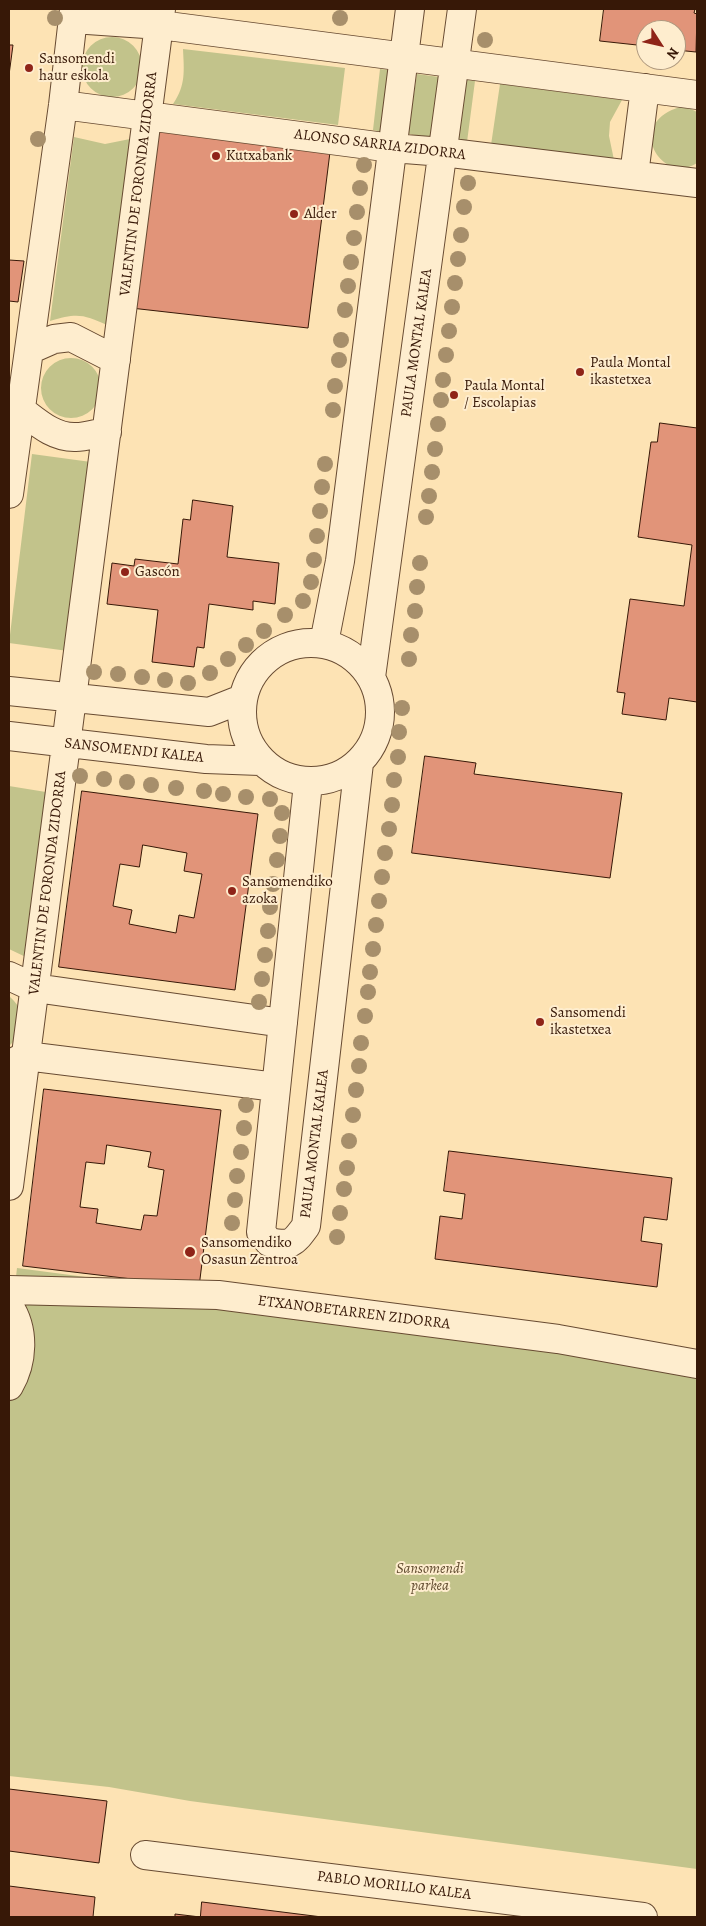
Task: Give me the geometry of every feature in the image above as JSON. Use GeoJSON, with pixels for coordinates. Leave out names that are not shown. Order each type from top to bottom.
{"type":"FeatureCollection","features":[{"type":"Feature","properties":{"kind":"street"},"geometry":{"type":"LineString","coordinates":[[324,643],[340,561],[410,9]]}},
{"type":"Feature","properties":{"kind":"street","name":"PAULA MONTAL KALEA"},"geometry":{"type":"LineString","coordinates":[[371,677],[462,9]]}},
{"type":"Feature","properties":{"kind":"street"},"geometry":{"type":"LineString","coordinates":[[9,494],[74,14],[161,17],[403,57],[697,95]]}},
{"type":"Feature","properties":{"kind":"street","name":"VALENTIN DE FORONDA ZIDORRA"},"geometry":{"type":"LineString","coordinates":[[9,1186],[17,1060],[35,988],[161,17]]}},
{"type":"Feature","properties":{"kind":"street"},"geometry":{"type":"LineString","coordinates":[[634,175],[645,88]]}},
{"type":"Feature","properties":{"kind":"street","name":"ALONSO SARRIA ZIDORRA"},"geometry":{"type":"LineString","coordinates":[[63,105],[392,148],[443,152],[697,183]]}},
{"type":"Feature","properties":{"kind":"street"},"geometry":{"type":"LineString","coordinates":[[29,350],[54,339],[71,337],[116,360]]}},
{"type":"Feature","properties":{"kind":"street"},"geometry":{"type":"LineString","coordinates":[[21,410],[51,432],[65,436],[75,437],[107,432]]}},
{"type":"Feature","properties":{"kind":"street"},"geometry":{"type":"LineString","coordinates":[[324,643],[343,650],[359,661],[371,677],[379,696],[381,717],[375,742],[359,763],[336,778],[308,783],[282,776],[260,761],[250,748],[244,733],[241,716],[242,699],[252,674],[272,655],[297,644],[324,643]]}},
{"type":"Feature","properties":{"kind":"street"},"geometry":{"type":"LineString","coordinates":[[9,691],[209,712],[242,699]]}},
{"type":"Feature","properties":{"kind":"street","name":"SANSOMENDI KALEA"},"geometry":{"type":"LineString","coordinates":[[9,736],[206,759],[260,761]]}},
{"type":"Feature","properties":{"kind":"street","name":"PAULA MONTAL KALEA"},"geometry":{"type":"LineString","coordinates":[[308,783],[261,1232],[270,1242],[286,1245],[296,1241],[306,1226],[359,763]]}},
{"type":"Feature","properties":{"kind":"street"},"geometry":{"type":"LineString","coordinates":[[9,976],[35,988],[283,1023]]}},
{"type":"Feature","properties":{"kind":"street"},"geometry":{"type":"LineString","coordinates":[[17,1060],[276,1087]]}},
{"type":"Feature","properties":{"kind":"street","name":"ETXANOBETARREN ZIDORRA"},"geometry":{"type":"LineString","coordinates":[[9,1290],[218,1295],[558,1339],[697,1364]]}},
{"type":"Feature","properties":{"kind":"street"},"geometry":{"type":"LineString","coordinates":[[9,1306],[19,1330],[21,1349],[18,1367],[9,1386]]}},
{"type":"Feature","properties":{"kind":"street","name":"PABLO MORILLO KALEA"},"geometry":{"type":"LineString","coordinates":[[146,1854],[643,1917]]}},
{"type":"Feature","properties":{"kind":"green space"},"geometry":{"type":"Polygon","coordinates":[[[112,37],[129,42],[137,50],[142,67],[137,84],[129,92],[112,97],[95,92],[87,84],[82,67],[87,50],[95,42],[112,37]]]}},
{"type":"Feature","properties":{"kind":"green space"},"geometry":{"type":"Polygon","coordinates":[[[183,49],[345,68],[338,125],[173,104],[182,84],[184,71],[183,49]]]}},
{"type":"Feature","properties":{"kind":"green space"},"geometry":{"type":"Polygon","coordinates":[[[380,69],[389,70],[382,132],[373,130],[380,69]]]}},
{"type":"Feature","properties":{"kind":"green space"},"geometry":{"type":"Polygon","coordinates":[[[417,74],[439,77],[431,137],[408,134],[417,74]]]}},
{"type":"Feature","properties":{"kind":"green space"},"geometry":{"type":"Polygon","coordinates":[[[466,80],[475,81],[467,142],[458,141],[466,80]]]}},
{"type":"Feature","properties":{"kind":"green space"},"geometry":{"type":"Polygon","coordinates":[[[500,84],[622,100],[610,122],[609,136],[614,160],[491,145],[500,84]]]}},
{"type":"Feature","properties":{"kind":"green space"},"geometry":{"type":"Polygon","coordinates":[[[680,107],[697,112],[697,163],[684,168],[672,166],[662,160],[654,150],[651,138],[654,126],[663,115],[680,107]]]}},
{"type":"Feature","properties":{"kind":"green space"},"geometry":{"type":"Polygon","coordinates":[[[74,137],[105,144],[130,139],[109,326],[80,316],[50,321],[74,137]]]}},
{"type":"Feature","properties":{"kind":"green space"},"geometry":{"type":"Polygon","coordinates":[[[71,358],[88,363],[96,371],[101,388],[96,405],[88,413],[71,418],[54,413],[46,405],[41,388],[46,371],[54,363],[71,358]]]}},
{"type":"Feature","properties":{"kind":"green space"},"geometry":{"type":"Polygon","coordinates":[[[32,454],[91,462],[68,651],[9,643],[32,454]]]}},
{"type":"Feature","properties":{"kind":"green space"},"geometry":{"type":"Polygon","coordinates":[[[9,786],[52,793],[30,959],[9,949],[9,786]]]}},
{"type":"Feature","properties":{"kind":"green space"},"geometry":{"type":"Polygon","coordinates":[[[9,996],[17,1005],[21,1018],[20,1035],[9,1046],[9,996]]]}},
{"type":"Feature","properties":{"kind":"green space","name":"Sansomendi parkea"},"geometry":{"type":"Polygon","coordinates":[[[17,1268],[558,1339],[697,1364],[697,1869],[190,1801],[109,1787],[9,1776],[9,1339],[17,1268]]]}},
{"type":"Feature","properties":{"kind":"building"},"geometry":{"type":"Polygon","coordinates":[[[604,9],[695,9],[694,13],[697,14],[696,52],[686,51],[686,20],[636,20],[636,45],[600,41],[604,9]]]}},
{"type":"Feature","properties":{"kind":"building"},"geometry":{"type":"Polygon","coordinates":[[[9,45],[13,45],[9,75],[9,45]]]}},
{"type":"Feature","properties":{"kind":"building"},"geometry":{"type":"Polygon","coordinates":[[[152,130],[330,152],[308,328],[131,308],[152,130]]]}},
{"type":"Feature","properties":{"kind":"building"},"geometry":{"type":"Polygon","coordinates":[[[9,260],[24,261],[18,302],[9,301],[9,260]]]}},
{"type":"Feature","properties":{"kind":"building"},"geometry":{"type":"Polygon","coordinates":[[[660,423],[697,428],[697,702],[669,698],[666,720],[622,714],[625,693],[617,692],[630,599],[684,606],[692,545],[638,537],[651,442],[657,442],[660,423]]]}},
{"type":"Feature","properties":{"kind":"building"},"geometry":{"type":"Polygon","coordinates":[[[193,500],[233,506],[227,557],[279,563],[275,604],[253,601],[253,610],[209,604],[204,648],[197,647],[194,667],[152,662],[158,610],[107,604],[112,563],[134,566],[135,559],[178,564],[183,519],[190,520],[193,500]]]}},
{"type":"Feature","properties":{"kind":"building"},"geometry":{"type":"Polygon","coordinates":[[[425,756],[476,763],[474,774],[622,793],[610,878],[412,853],[425,756]]]}},
{"type":"Feature","properties":{"kind":"building"},"geometry":{"type":"Polygon","coordinates":[[[82,791],[258,814],[235,990],[59,967],[82,791]],[[143,845],[139,867],[120,864],[113,906],[132,910],[129,924],[176,933],[179,915],[194,918],[202,874],[184,871],[187,853],[143,845]]]}},
{"type":"Feature","properties":{"kind":"building"},"geometry":{"type":"Polygon","coordinates":[[[44,1089],[221,1110],[199,1287],[23,1266],[44,1089]],[[107,1145],[104,1164],[86,1162],[80,1207],[98,1209],[96,1223],[141,1230],[144,1215],[157,1216],[164,1170],[148,1167],[151,1152],[107,1145]]]}},
{"type":"Feature","properties":{"kind":"building"},"geometry":{"type":"Polygon","coordinates":[[[449,1151],[672,1178],[667,1220],[644,1217],[641,1241],[662,1244],[657,1287],[435,1259],[440,1216],[462,1219],[465,1194],[444,1191],[449,1151]]]}},
{"type":"Feature","properties":{"kind":"building"},"geometry":{"type":"Polygon","coordinates":[[[9,1789],[107,1801],[99,1863],[9,1851],[9,1789]]]}},
{"type":"Feature","properties":{"kind":"building"},"geometry":{"type":"Polygon","coordinates":[[[9,1886],[95,1897],[93,1917],[9,1917],[9,1886]]]}},
{"type":"Feature","properties":{"kind":"building"},"geometry":{"type":"Polygon","coordinates":[[[202,1902],[322,1917],[200,1917],[202,1902]]]}},
{"type":"Feature","properties":{"kind":"building"},"geometry":{"type":"Polygon","coordinates":[[[175,1914],[200,1917],[175,1917],[175,1914]]]}},
{"type":"Feature","properties":{"kind":"place","name":"Sansomendi haur eskola"},"geometry":{"type":"Point","coordinates":[29,68]}},
{"type":"Feature","properties":{"kind":"place","name":"Kutxabank"},"geometry":{"type":"Point","coordinates":[216,156]}},
{"type":"Feature","properties":{"kind":"place","name":"Alder"},"geometry":{"type":"Point","coordinates":[294,214]}},
{"type":"Feature","properties":{"kind":"place","name":"Paula Montal ikastetxea"},"geometry":{"type":"Point","coordinates":[580,372]}},
{"type":"Feature","properties":{"kind":"place","name":"Paula Montal / Escolapias"},"geometry":{"type":"Point","coordinates":[454,395]}},
{"type":"Feature","properties":{"kind":"place","name":"Gascón"},"geometry":{"type":"Point","coordinates":[125,572]}},
{"type":"Feature","properties":{"kind":"place","name":"Sansomendiko azoka"},"geometry":{"type":"Point","coordinates":[232,891]}},
{"type":"Feature","properties":{"kind":"place","name":"Sansomendi ikastetxea"},"geometry":{"type":"Point","coordinates":[540,1022]}},
{"type":"Feature","properties":{"kind":"place","name":"Sansomendiko Osasun Zentroa"},"geometry":{"type":"Point","coordinates":[190,1252]}}]}
